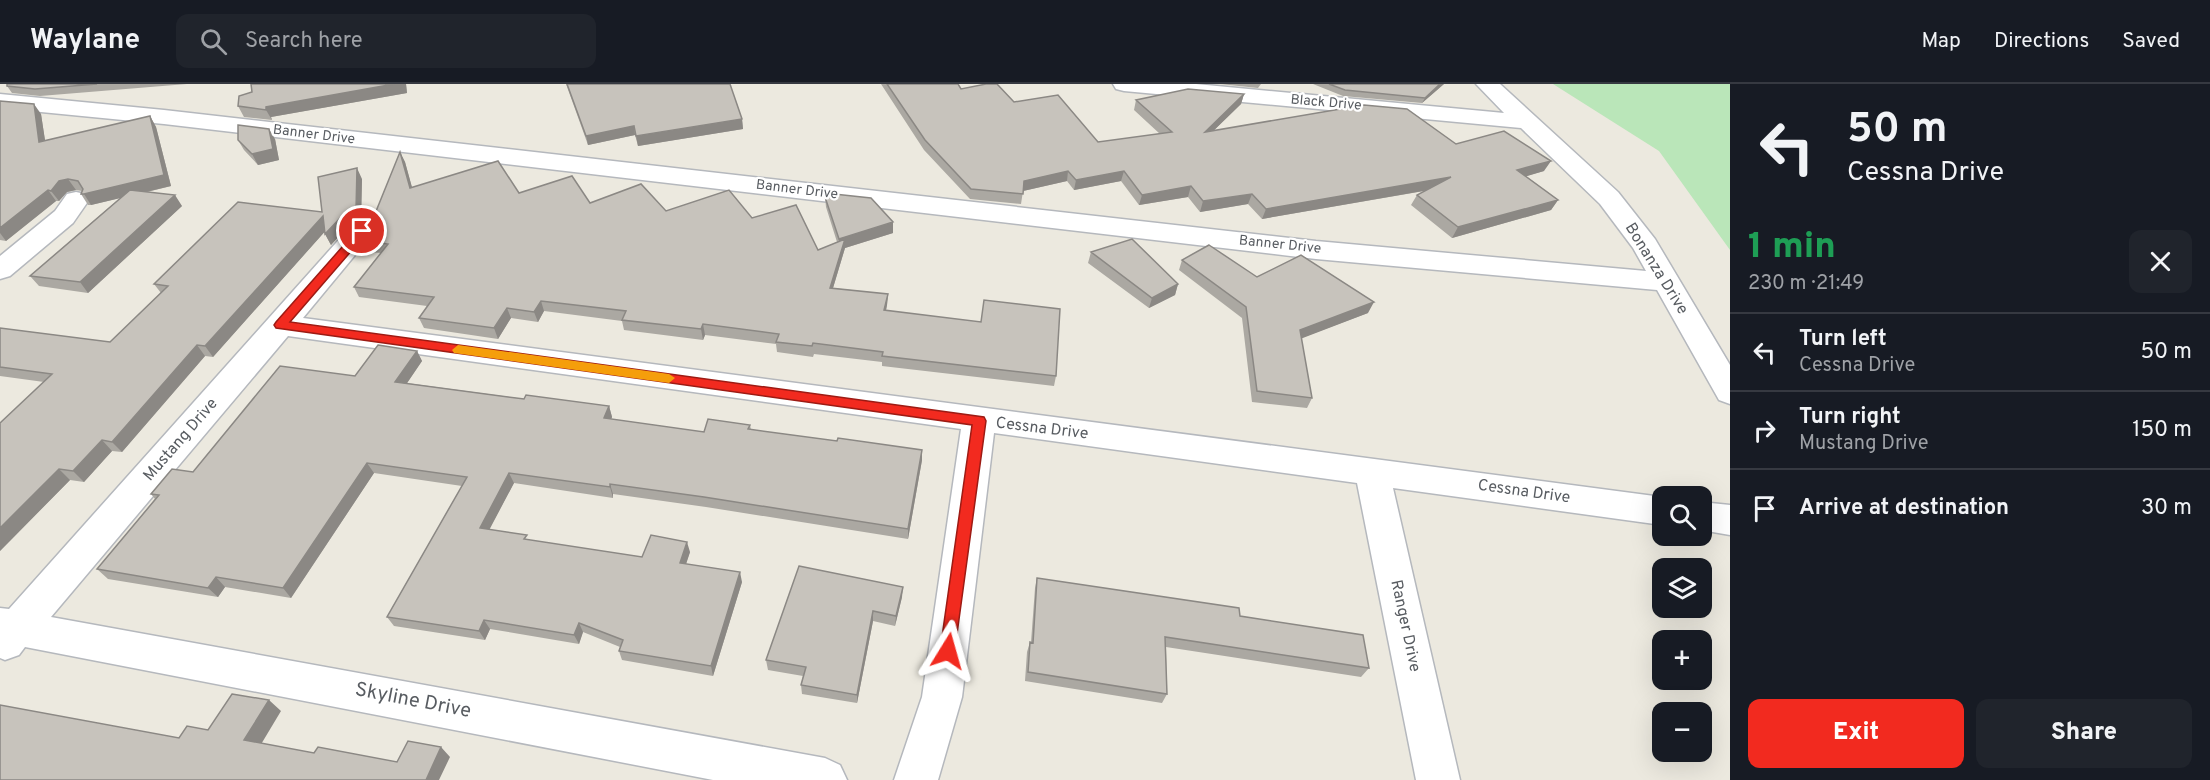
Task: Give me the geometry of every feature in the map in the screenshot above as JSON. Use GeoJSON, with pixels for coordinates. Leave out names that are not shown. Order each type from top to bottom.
{"type":"FeatureCollection","features":[{"type":"Feature","properties":{"kind":"street","name":"Black Drive"},"geometry":{"type":"LineString","coordinates":[[1124,84],[1528,122]]}},
{"type":"Feature","properties":{"kind":"street","name":"Bonanza Drive"},"geometry":{"type":"LineString","coordinates":[[1487,84],[1608,198],[1645,245],[1730,392]]}},
{"type":"Feature","properties":{"kind":"street","name":"Banner Drive"},"geometry":{"type":"LineString","coordinates":[[0,101],[164,117],[1316,250],[1665,282]]}},
{"type":"Feature","properties":{"kind":"street"},"geometry":{"type":"LineString","coordinates":[[0,270],[64,217],[76,200]]}},
{"type":"Feature","properties":{"kind":"street","name":"Mustang Drive"},"geometry":{"type":"LineString","coordinates":[[6,634],[362,231]]}},
{"type":"Feature","properties":{"kind":"street","name":"Cessna Drive"},"geometry":{"type":"LineString","coordinates":[[280,325],[1652,510]]}},
{"type":"Feature","properties":{"kind":"street"},"geometry":{"type":"LineString","coordinates":[[916,780],[942,697],[980,421]]}},
{"type":"Feature","properties":{"kind":"street","name":"Ranger Drive"},"geometry":{"type":"LineString","coordinates":[[1372,471],[1438,780]]}},
{"type":"Feature","properties":{"kind":"street"},"geometry":{"type":"LineString","coordinates":[[1712,518],[1730,520]]}},
{"type":"Feature","properties":{"kind":"street","name":"Skyline Drive"},"geometry":{"type":"LineString","coordinates":[[6,634],[825,780]]}},
{"type":"Feature","properties":{"kind":"green space"},"geometry":{"type":"Polygon","coordinates":[[[1553,84],[1730,84],[1730,250],[1659,151],[1553,84]]]}},
{"type":"Feature","properties":{"kind":"building"},"geometry":{"type":"Polygon","coordinates":[[[7,84],[97,84],[35,89],[7,86],[7,84]]]}},
{"type":"Feature","properties":{"kind":"building"},"geometry":{"type":"Polygon","coordinates":[[[251,84],[394,84],[266,107],[266,110],[238,106],[239,96],[252,92],[251,84]]]}},
{"type":"Feature","properties":{"kind":"building"},"geometry":{"type":"Polygon","coordinates":[[[567,84],[730,84],[742,119],[636,136],[634,126],[586,136],[567,84]]]}},
{"type":"Feature","properties":{"kind":"building"},"geometry":{"type":"Polygon","coordinates":[[[887,84],[958,84],[961,89],[997,84],[1014,102],[1058,95],[1098,142],[1172,132],[1136,100],[1188,89],[1244,94],[1205,132],[1364,105],[1407,109],[1456,144],[1504,131],[1551,161],[1517,170],[1558,200],[1458,227],[1417,195],[1451,177],[1266,209],[1252,194],[1203,201],[1191,186],[1142,195],[1124,171],[1076,180],[1068,171],[1024,181],[1023,194],[971,189],[925,140],[887,84]]]}},
{"type":"Feature","properties":{"kind":"building"},"geometry":{"type":"Polygon","coordinates":[[[1329,84],[1440,84],[1425,98],[1345,90],[1329,84]]]}},
{"type":"Feature","properties":{"kind":"building"},"geometry":{"type":"Polygon","coordinates":[[[0,101],[34,104],[39,142],[150,116],[164,175],[84,194],[81,194],[83,189],[78,181],[68,179],[59,181],[51,191],[48,190],[0,228],[0,101]]]}},
{"type":"Feature","properties":{"kind":"building"},"geometry":{"type":"Polygon","coordinates":[[[238,125],[269,129],[273,149],[252,154],[238,140],[238,125]]]}},
{"type":"Feature","properties":{"kind":"building"},"geometry":{"type":"Polygon","coordinates":[[[400,152],[410,188],[498,161],[519,193],[572,176],[590,203],[641,184],[666,211],[729,190],[752,218],[796,205],[818,250],[845,239],[830,288],[888,294],[884,310],[981,322],[984,300],[1060,309],[1056,376],[882,356],[883,352],[813,343],[812,346],[776,342],[779,334],[703,324],[701,329],[622,320],[626,311],[541,301],[534,312],[507,308],[494,328],[419,318],[434,297],[354,287],[388,244],[364,241],[400,152]]]}},
{"type":"Feature","properties":{"kind":"building"},"geometry":{"type":"Polygon","coordinates":[[[357,168],[356,210],[345,213],[325,234],[323,216],[205,346],[197,345],[112,442],[102,440],[73,471],[59,469],[0,528],[0,423],[52,374],[0,367],[0,328],[110,342],[168,286],[154,284],[238,202],[322,212],[318,177],[357,168]]]}},
{"type":"Feature","properties":{"kind":"building"},"geometry":{"type":"Polygon","coordinates":[[[130,190],[175,195],[80,282],[30,276],[130,190]]]}},
{"type":"Feature","properties":{"kind":"building"},"geometry":{"type":"Polygon","coordinates":[[[834,194],[871,198],[893,222],[839,239],[825,197],[834,194]]]}},
{"type":"Feature","properties":{"kind":"building"},"geometry":{"type":"Polygon","coordinates":[[[1132,239],[1178,284],[1152,298],[1091,252],[1132,239]]]}},
{"type":"Feature","properties":{"kind":"building"},"geometry":{"type":"Polygon","coordinates":[[[1209,245],[1257,277],[1301,255],[1374,302],[1300,330],[1312,398],[1257,391],[1246,307],[1182,260],[1209,245]]]}},
{"type":"Feature","properties":{"kind":"building"},"geometry":{"type":"Polygon","coordinates":[[[378,345],[417,351],[395,382],[524,399],[526,395],[609,406],[604,418],[704,432],[708,419],[750,425],[748,429],[837,441],[838,438],[922,450],[908,529],[704,497],[509,473],[480,528],[527,535],[524,539],[642,557],[651,535],[687,542],[680,563],[740,572],[711,666],[619,651],[623,640],[579,623],[574,635],[484,620],[479,631],[387,617],[467,477],[367,463],[283,588],[216,577],[208,588],[97,569],[159,495],[151,494],[172,469],[193,472],[280,366],[355,376],[378,345]]]}},
{"type":"Feature","properties":{"kind":"building"},"geometry":{"type":"Polygon","coordinates":[[[799,566],[903,587],[896,616],[873,611],[857,695],[801,685],[806,667],[766,660],[799,566]]]}},
{"type":"Feature","properties":{"kind":"building"},"geometry":{"type":"Polygon","coordinates":[[[1037,578],[1239,608],[1240,616],[1363,635],[1369,668],[1165,637],[1167,694],[1028,672],[1030,642],[1033,643],[1037,578]]]}},
{"type":"Feature","properties":{"kind":"building"},"geometry":{"type":"Polygon","coordinates":[[[232,694],[269,700],[244,740],[314,753],[318,747],[397,762],[408,741],[441,747],[426,780],[0,780],[0,705],[179,738],[187,726],[208,730],[232,694]]]}},
{"type":"Feature","properties":{"kind":"slow traffic"},"geometry":{"type":"LineString","coordinates":[[458,350],[669,378]]}},
{"type":"Feature","properties":{"kind":"route"},"geometry":{"type":"LineString","coordinates":[[362,231],[280,325],[980,421],[948,651]]}}]}
